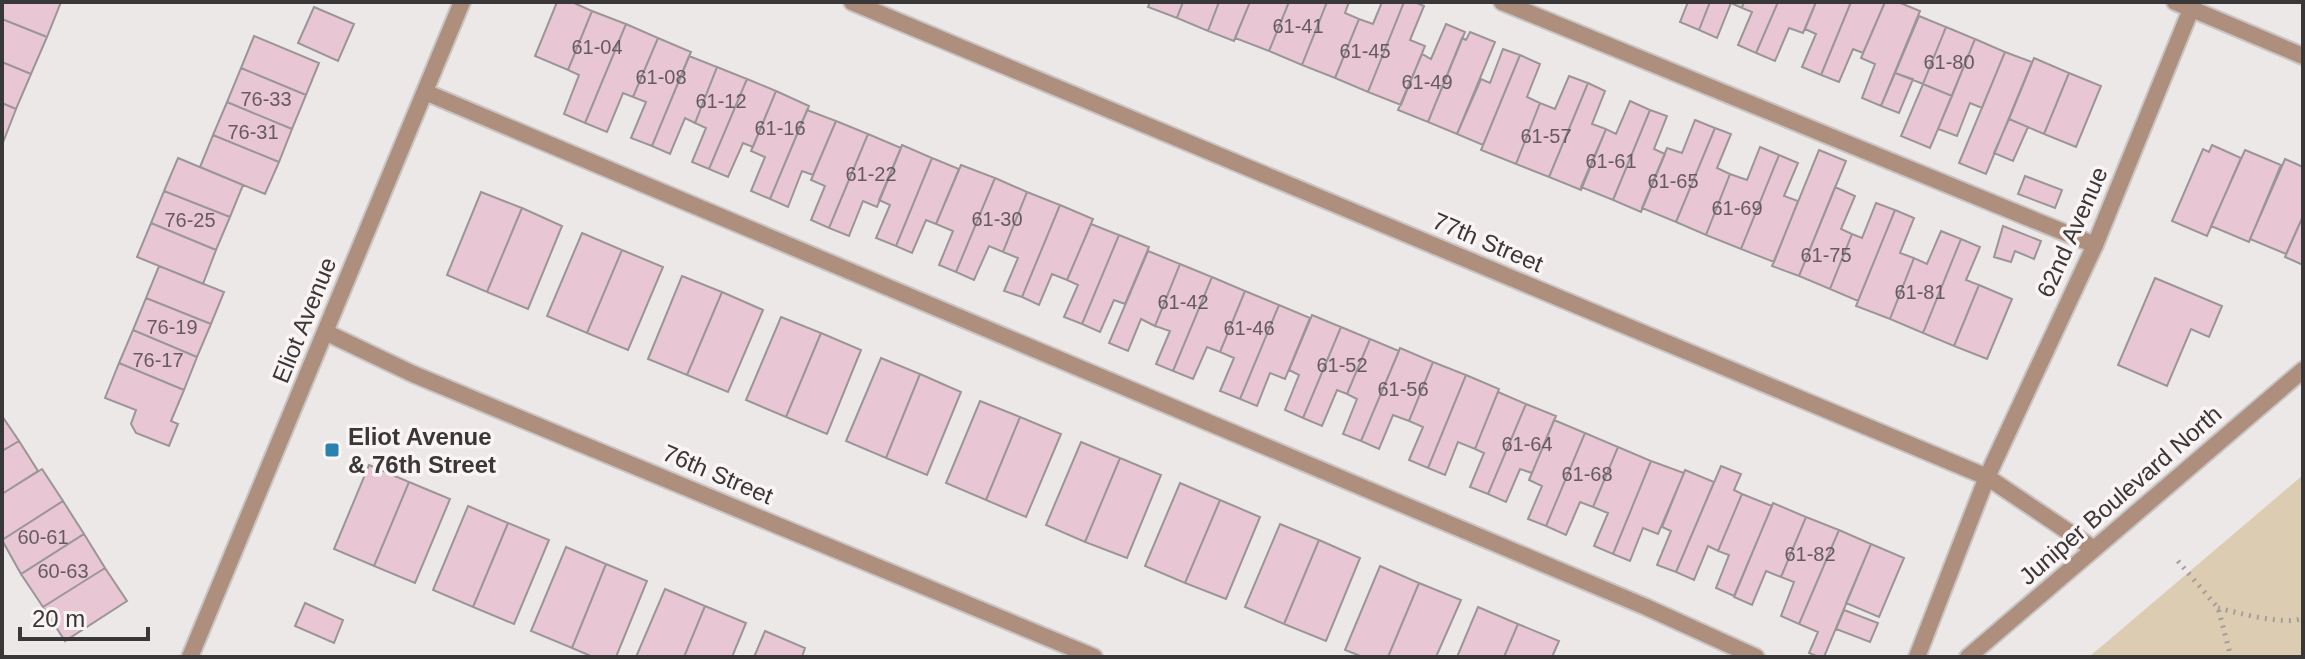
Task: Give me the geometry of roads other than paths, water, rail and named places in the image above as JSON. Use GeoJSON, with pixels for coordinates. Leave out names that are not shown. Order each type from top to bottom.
{"type":"FeatureCollection","features":[{"type":"Feature","properties":{"kind":"street","name":"Eliot Avenue"},"geometry":{"type":"LineString","coordinates":[[190,657],[462,2]]}},
{"type":"Feature","properties":{"kind":"street","name":"77th Street"},"geometry":{"type":"LineString","coordinates":[[852,2],[1987,477],[2094,549]]}},
{"type":"Feature","properties":{"kind":"street"},"geometry":{"type":"LineString","coordinates":[[1502,2],[2095,245]]}},
{"type":"Feature","properties":{"kind":"street"},"geometry":{"type":"LineString","coordinates":[[2187,4],[2303,56]]}},
{"type":"Feature","properties":{"kind":"street","name":"62nd Avenue"},"geometry":{"type":"LineString","coordinates":[[1987,477],[2095,245],[2187,4]]}},
{"type":"Feature","properties":{"kind":"street"},"geometry":{"type":"LineString","coordinates":[[425,92],[1631,600],[1756,657]]}},
{"type":"Feature","properties":{"kind":"street","name":"76th Street"},"geometry":{"type":"LineString","coordinates":[[325,332],[413,374],[1094,657]]}},
{"type":"Feature","properties":{"kind":"street","name":"Juniper Boulevard North"},"geometry":{"type":"LineString","coordinates":[[1968,657],[2303,370]]}},
{"type":"Feature","properties":{"kind":"street"},"geometry":{"type":"LineString","coordinates":[[1917,657],[1987,477]]}},
{"type":"Feature","properties":{"kind":"place","name":"Eliot Avenue & 76th Street"},"geometry":{"type":"Point","coordinates":[332,450]}}]}
